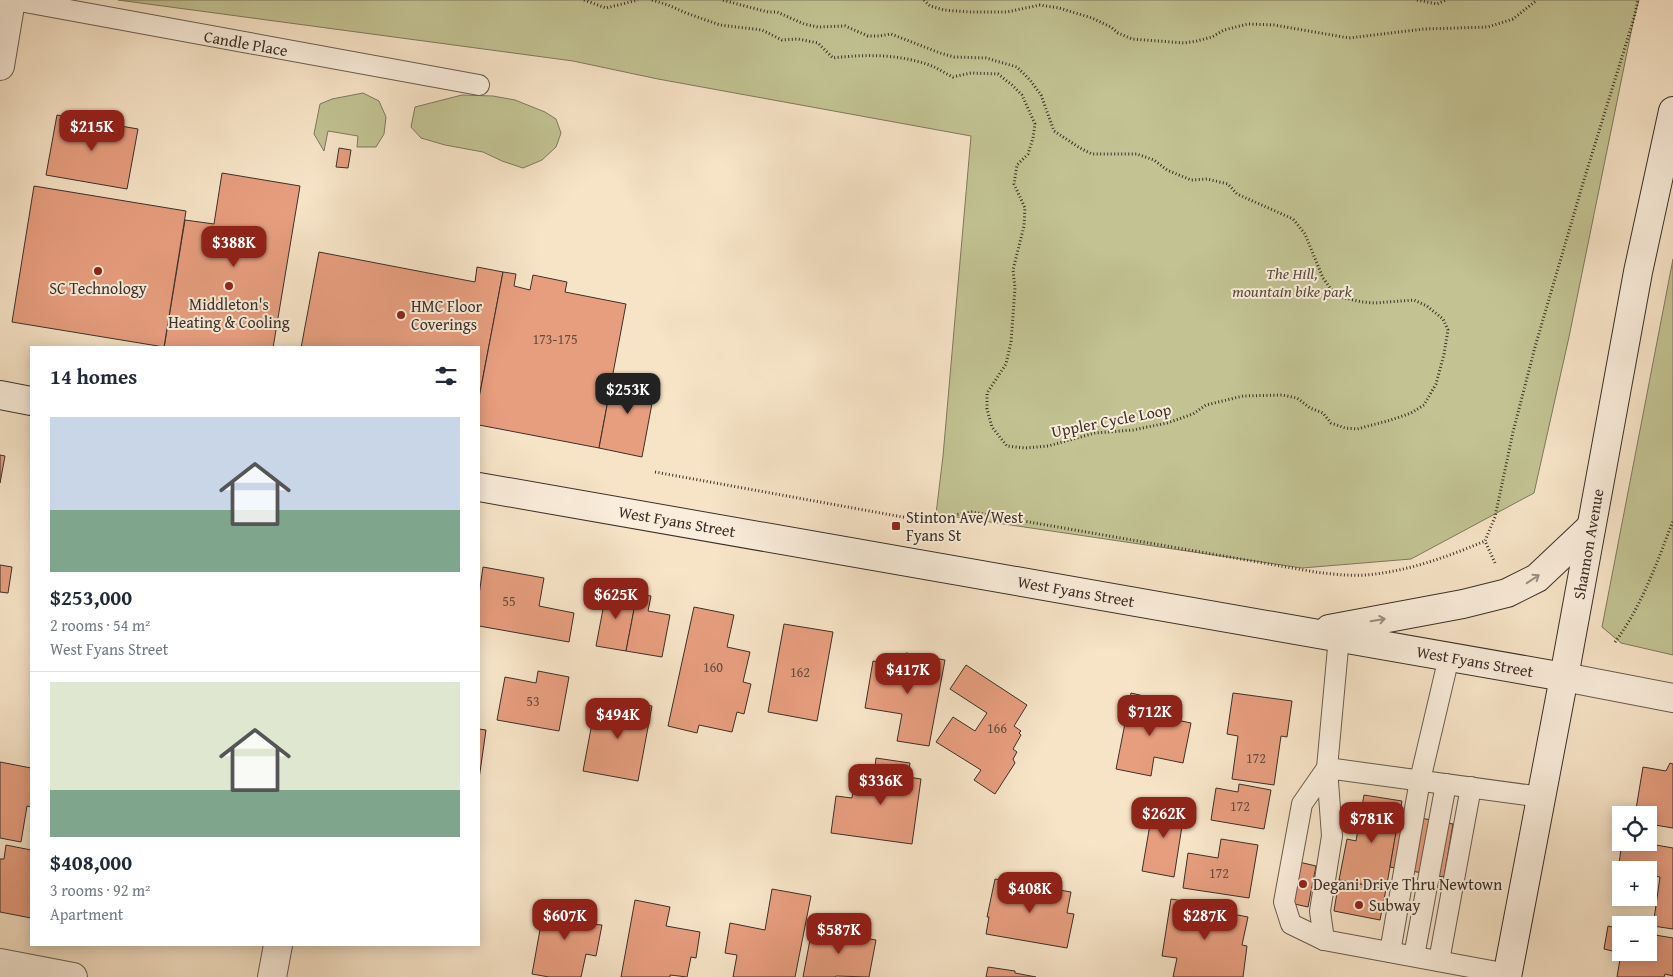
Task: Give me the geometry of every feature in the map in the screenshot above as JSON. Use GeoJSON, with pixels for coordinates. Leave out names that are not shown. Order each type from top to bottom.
{"type":"FeatureCollection","features":[{"type":"Feature","properties":{"kind":"main road"},"geometry":{"type":"LineString","coordinates":[[0,66],[12,0]]}},
{"type":"Feature","properties":{"kind":"main road","name":"Shannon Avenue"},"geometry":{"type":"LineString","coordinates":[[1508,975],[1638,272],[1673,111]]}},
{"type":"Feature","properties":{"kind":"main road"},"geometry":{"type":"LineString","coordinates":[[0,394],[30,401]]}},
{"type":"Feature","properties":{"kind":"main road","name":"West Fyans Street"},"geometry":{"type":"LineString","coordinates":[[480,487],[1313,632],[1673,698]]}},
{"type":"Feature","properties":{"kind":"main road"},"geometry":{"type":"LineString","coordinates":[[1313,632],[1463,604],[1507,593],[1537,578],[1591,527]]}},
{"type":"Feature","properties":{"kind":"main road"},"geometry":{"type":"LineString","coordinates":[[272,977],[278,946]]}},
{"type":"Feature","properties":{"kind":"main road"},"geometry":{"type":"LineString","coordinates":[[0,963],[28,973],[73,977]]}},
{"type":"Feature","properties":{"kind":"lane","name":"Candle Place"},"geometry":{"type":"LineString","coordinates":[[12,0],[479,85]]}},
{"type":"Feature","properties":{"kind":"lane"},"geometry":{"type":"LineString","coordinates":[[1324,940],[1320,911],[1332,836],[1327,768],[1339,637]]}},
{"type":"Feature","properties":{"kind":"lane"},"geometry":{"type":"LineString","coordinates":[[1390,952],[1420,780],[1449,657]]}},
{"type":"Feature","properties":{"kind":"lane"},"geometry":{"type":"LineString","coordinates":[[1327,768],[1541,797]]}},
{"type":"Feature","properties":{"kind":"lane"},"geometry":{"type":"LineString","coordinates":[[1327,768],[1302,804],[1284,902],[1291,924],[1324,940],[1508,975]]}},
{"type":"Feature","properties":{"kind":"lane"},"geometry":{"type":"LineString","coordinates":[[1414,956],[1446,784]]}},
{"type":"Feature","properties":{"kind":"lane"},"geometry":{"type":"LineString","coordinates":[[1439,961],[1471,787]]}},
{"type":"Feature","properties":{"kind":"path"},"geometry":{"type":"LineString","coordinates":[[584,0],[606,8],[638,0]]}},
{"type":"Feature","properties":{"kind":"path","name":"Uppler Cycle Loop"},"geometry":{"type":"LineString","coordinates":[[652,0],[668,4],[686,13],[720,25],[762,30],[782,40],[798,38],[818,43],[833,58],[863,55],[899,57],[934,66],[953,78],[971,74],[998,74],[1022,96],[1035,124],[1028,154],[1017,165],[1014,184],[1025,208],[1024,226],[1013,270],[1015,288],[1006,364],[987,392],[987,409],[992,427],[1007,446],[1025,448],[1048,446],[1094,433],[1134,430],[1167,423],[1193,414],[1206,405],[1243,396],[1282,395],[1297,398],[1310,408],[1323,414],[1331,423],[1345,428],[1357,428],[1411,413],[1424,405],[1430,395],[1436,384],[1446,342],[1448,330],[1443,319],[1427,306],[1414,300],[1375,303],[1336,296],[1323,278],[1306,234],[1293,219],[1237,194],[1228,184],[1207,179],[1190,180],[1167,170],[1154,160],[1137,154],[1092,154],[1080,148],[1054,131],[1041,95],[1030,80],[1016,67],[986,58],[954,57],[891,34],[868,36],[845,26],[818,27],[804,24],[778,12],[768,12],[722,0]]}},
{"type":"Feature","properties":{"kind":"path"},"geometry":{"type":"LineString","coordinates":[[924,0],[930,6],[944,10],[969,12],[1007,12],[1040,5],[1050,6],[1081,13],[1132,39],[1184,43],[1197,42],[1212,37],[1224,30],[1248,24],[1274,25],[1349,38],[1424,29],[1488,27],[1513,19],[1537,0]]}},
{"type":"Feature","properties":{"kind":"path"},"geometry":{"type":"LineString","coordinates":[[1416,0],[1437,4],[1446,0]]}},
{"type":"Feature","properties":{"kind":"path"},"geometry":{"type":"LineString","coordinates":[[655,472],[919,520],[939,521],[954,515],[972,512],[1340,575],[1365,575],[1402,569],[1485,541],[1495,517],[1513,432],[1535,348],[1638,0]]}},
{"type":"Feature","properties":{"kind":"path"},"geometry":{"type":"LineString","coordinates":[[1615,642],[1632,617],[1673,521]]}},
{"type":"Feature","properties":{"kind":"path"},"geometry":{"type":"LineString","coordinates":[[1485,541],[1495,564]]}},
{"type":"Feature","properties":{"kind":"green space","name":"The Hill, mountain bike park"},"geometry":{"type":"Polygon","coordinates":[[[118,0],[1639,0],[1569,337],[1534,493],[1411,559],[1302,568],[936,514],[943,456],[971,136],[658,79],[573,61],[118,0]]]}},
{"type":"Feature","properties":{"kind":"green space"},"geometry":{"type":"Polygon","coordinates":[[[363,93],[379,101],[386,117],[384,134],[376,147],[357,147],[358,136],[328,131],[324,151],[314,134],[320,104],[332,99],[363,93]]]}},
{"type":"Feature","properties":{"kind":"green space"},"geometry":{"type":"Polygon","coordinates":[[[462,95],[493,96],[515,100],[545,112],[556,119],[561,133],[556,147],[542,160],[523,168],[483,152],[445,145],[421,138],[411,127],[415,107],[462,95]]]}},
{"type":"Feature","properties":{"kind":"green space"},"geometry":{"type":"Polygon","coordinates":[[[1673,259],[1673,655],[1621,643],[1602,627],[1673,259]]]}},
{"type":"Feature","properties":{"kind":"building"},"geometry":{"type":"Polygon","coordinates":[[[57,115],[138,129],[127,189],[46,175],[57,115]]]}},
{"type":"Feature","properties":{"kind":"building"},"geometry":{"type":"Polygon","coordinates":[[[339,148],[351,150],[348,168],[336,167],[339,148]]]}},
{"type":"Feature","properties":{"kind":"building","name":"Middleton's Heating & Cooling"},"geometry":{"type":"Polygon","coordinates":[[[222,173],[300,186],[273,346],[164,346],[185,220],[214,224],[222,173]]]}},
{"type":"Feature","properties":{"kind":"building","name":"SC Technology"},"geometry":{"type":"Polygon","coordinates":[[[34,186],[186,211],[164,346],[12,322],[34,186]]]}},
{"type":"Feature","properties":{"kind":"building","name":"HMC Floor Coverings"},"geometry":{"type":"Polygon","coordinates":[[[319,252],[475,282],[477,267],[503,272],[480,393],[480,346],[301,346],[319,252]]]}},
{"type":"Feature","properties":{"kind":"building"},"geometry":{"type":"Polygon","coordinates":[[[503,272],[516,274],[514,286],[530,290],[533,275],[567,282],[565,292],[626,304],[599,448],[480,425],[480,393],[503,272]]]}},
{"type":"Feature","properties":{"kind":"building"},"geometry":{"type":"Polygon","coordinates":[[[613,374],[656,382],[642,457],[599,448],[613,374]]]}},
{"type":"Feature","properties":{"kind":"building"},"geometry":{"type":"Polygon","coordinates":[[[0,455],[5,456],[0,483],[0,455]]]}},
{"type":"Feature","properties":{"kind":"building"},"geometry":{"type":"Polygon","coordinates":[[[0,565],[12,567],[8,593],[0,592],[0,565]]]}},
{"type":"Feature","properties":{"kind":"building"},"geometry":{"type":"Polygon","coordinates":[[[483,567],[544,578],[539,606],[574,613],[569,642],[480,626],[480,588],[483,567]]]}},
{"type":"Feature","properties":{"kind":"building"},"geometry":{"type":"Polygon","coordinates":[[[607,588],[637,594],[626,651],[596,646],[607,588]]]}},
{"type":"Feature","properties":{"kind":"building"},"geometry":{"type":"Polygon","coordinates":[[[637,594],[651,596],[648,611],[670,615],[662,657],[626,651],[637,594]]]}},
{"type":"Feature","properties":{"kind":"building"},"geometry":{"type":"Polygon","coordinates":[[[694,607],[734,615],[727,647],[750,652],[743,682],[751,684],[744,714],[737,712],[732,732],[699,725],[697,733],[668,726],[694,607]]]}},
{"type":"Feature","properties":{"kind":"building"},"geometry":{"type":"Polygon","coordinates":[[[784,624],[833,632],[817,721],[768,712],[784,624]]]}},
{"type":"Feature","properties":{"kind":"building"},"geometry":{"type":"Polygon","coordinates":[[[906,653],[945,660],[929,746],[897,741],[902,714],[865,708],[873,661],[903,666],[906,653]]]}},
{"type":"Feature","properties":{"kind":"building"},"geometry":{"type":"Polygon","coordinates":[[[966,665],[1027,705],[1014,726],[1021,731],[1019,733],[1021,735],[1013,749],[1017,752],[1013,759],[1015,763],[995,794],[974,780],[981,770],[936,742],[953,717],[975,731],[987,713],[950,689],[966,665]]]}},
{"type":"Feature","properties":{"kind":"building"},"geometry":{"type":"Polygon","coordinates":[[[538,671],[569,677],[559,731],[497,720],[505,677],[536,683],[538,671]]]}},
{"type":"Feature","properties":{"kind":"building"},"geometry":{"type":"Polygon","coordinates":[[[1131,693],[1161,700],[1158,716],[1191,723],[1183,763],[1154,757],[1151,776],[1116,769],[1131,693]]]}},
{"type":"Feature","properties":{"kind":"building"},"geometry":{"type":"Polygon","coordinates":[[[1233,693],[1292,701],[1287,737],[1281,736],[1274,785],[1232,779],[1238,736],[1227,734],[1233,693]]]}},
{"type":"Feature","properties":{"kind":"building"},"geometry":{"type":"Polygon","coordinates":[[[619,699],[652,706],[638,781],[583,771],[595,707],[617,710],[619,699]]]}},
{"type":"Feature","properties":{"kind":"building"},"geometry":{"type":"Polygon","coordinates":[[[480,729],[486,730],[480,772],[480,729]]]}},
{"type":"Feature","properties":{"kind":"building"},"geometry":{"type":"Polygon","coordinates":[[[876,758],[910,763],[908,777],[921,779],[912,844],[831,833],[836,796],[852,798],[854,783],[873,785],[876,758]]]}},
{"type":"Feature","properties":{"kind":"building"},"geometry":{"type":"Polygon","coordinates":[[[0,762],[30,768],[30,807],[27,806],[21,842],[0,838],[0,762]]]}},
{"type":"Feature","properties":{"kind":"building"},"geometry":{"type":"Polygon","coordinates":[[[1670,763],[1673,764],[1673,828],[1657,825],[1657,806],[1636,806],[1643,767],[1666,771],[1670,763]]]}},
{"type":"Feature","properties":{"kind":"building"},"geometry":{"type":"Polygon","coordinates":[[[1239,784],[1271,790],[1264,829],[1211,820],[1216,788],[1238,792],[1239,784]]]}},
{"type":"Feature","properties":{"kind":"building"},"geometry":{"type":"Polygon","coordinates":[[[1364,795],[1402,801],[1386,889],[1339,880],[1347,839],[1356,841],[1364,795]]]}},
{"type":"Feature","properties":{"kind":"building"},"geometry":{"type":"Polygon","coordinates":[[[1154,801],[1185,807],[1174,877],[1142,871],[1154,801]]]}},
{"type":"Feature","properties":{"kind":"building"},"geometry":{"type":"Polygon","coordinates":[[[1399,814],[1453,824],[1444,877],[1390,867],[1399,814]]]}},
{"type":"Feature","properties":{"kind":"building"},"geometry":{"type":"Polygon","coordinates":[[[1221,839],[1258,845],[1249,898],[1183,888],[1188,853],[1218,858],[1221,839]]]}},
{"type":"Feature","properties":{"kind":"building"},"geometry":{"type":"Polygon","coordinates":[[[6,845],[30,850],[30,918],[0,912],[0,859],[4,859],[6,845]]]}},
{"type":"Feature","properties":{"kind":"building"},"geometry":{"type":"Polygon","coordinates":[[[1657,845],[1673,848],[1673,929],[1657,927],[1657,916],[1654,916],[1660,877],[1657,876],[1657,861],[1619,861],[1621,851],[1657,851],[1657,845]]]}},
{"type":"Feature","properties":{"kind":"building","name":"Degani Drive Thru Newtown"},"geometry":{"type":"Polygon","coordinates":[[[1299,862],[1316,866],[1308,907],[1290,903],[1299,862]]]}},
{"type":"Feature","properties":{"kind":"building"},"geometry":{"type":"Polygon","coordinates":[[[995,879],[1071,892],[1067,913],[1074,914],[1067,948],[986,934],[989,917],[987,917],[995,879]]]}},
{"type":"Feature","properties":{"kind":"building","name":"Subway"},"geometry":{"type":"Polygon","coordinates":[[[1339,880],[1386,889],[1380,920],[1334,911],[1339,880]]]}},
{"type":"Feature","properties":{"kind":"building"},"geometry":{"type":"Polygon","coordinates":[[[772,889],[811,896],[795,977],[733,977],[737,955],[725,953],[730,923],[765,930],[772,889]]]}},
{"type":"Feature","properties":{"kind":"building"},"geometry":{"type":"Polygon","coordinates":[[[1171,899],[1208,905],[1207,909],[1248,917],[1242,945],[1247,946],[1243,977],[1173,977],[1177,958],[1162,956],[1171,899]]]}},
{"type":"Feature","properties":{"kind":"building"},"geometry":{"type":"Polygon","coordinates":[[[635,900],[670,907],[666,926],[700,932],[696,958],[691,957],[687,977],[670,975],[670,977],[621,977],[635,900]]]}},
{"type":"Feature","properties":{"kind":"building"},"geometry":{"type":"Polygon","coordinates":[[[545,902],[594,911],[591,924],[602,925],[596,956],[586,954],[581,977],[549,977],[532,974],[545,902]]]}},
{"type":"Feature","properties":{"kind":"building"},"geometry":{"type":"Polygon","coordinates":[[[1608,926],[1612,927],[1612,951],[1604,949],[1608,926]]]}},
{"type":"Feature","properties":{"kind":"building"},"geometry":{"type":"Polygon","coordinates":[[[812,929],[876,940],[869,977],[803,977],[812,929]]]}},
{"type":"Feature","properties":{"kind":"building"},"geometry":{"type":"Polygon","coordinates":[[[1657,935],[1673,938],[1673,976],[1665,974],[1664,977],[1617,977],[1620,961],[1657,961],[1657,935]]]}},
{"type":"Feature","properties":{"kind":"building"},"geometry":{"type":"Polygon","coordinates":[[[988,967],[1015,971],[1015,973],[1036,977],[986,977],[988,967]]]}},
{"type":"Feature","properties":{"kind":"place","name":"SC Technology"},"geometry":{"type":"Point","coordinates":[98,271]}},
{"type":"Feature","properties":{"kind":"place","name":"Middleton's Heating & Cooling"},"geometry":{"type":"Point","coordinates":[229,286]}},
{"type":"Feature","properties":{"kind":"place","name":"HMC Floor Coverings"},"geometry":{"type":"Point","coordinates":[401,315]}},
{"type":"Feature","properties":{"kind":"place","name":"Stinton Ave/West Fyans St"},"geometry":{"type":"Point","coordinates":[896,526]}},
{"type":"Feature","properties":{"kind":"place","name":"Degani Drive Thru Newtown"},"geometry":{"type":"Point","coordinates":[1303,884]}},
{"type":"Feature","properties":{"kind":"place","name":"Subway"},"geometry":{"type":"Point","coordinates":[1359,905]}}]}
